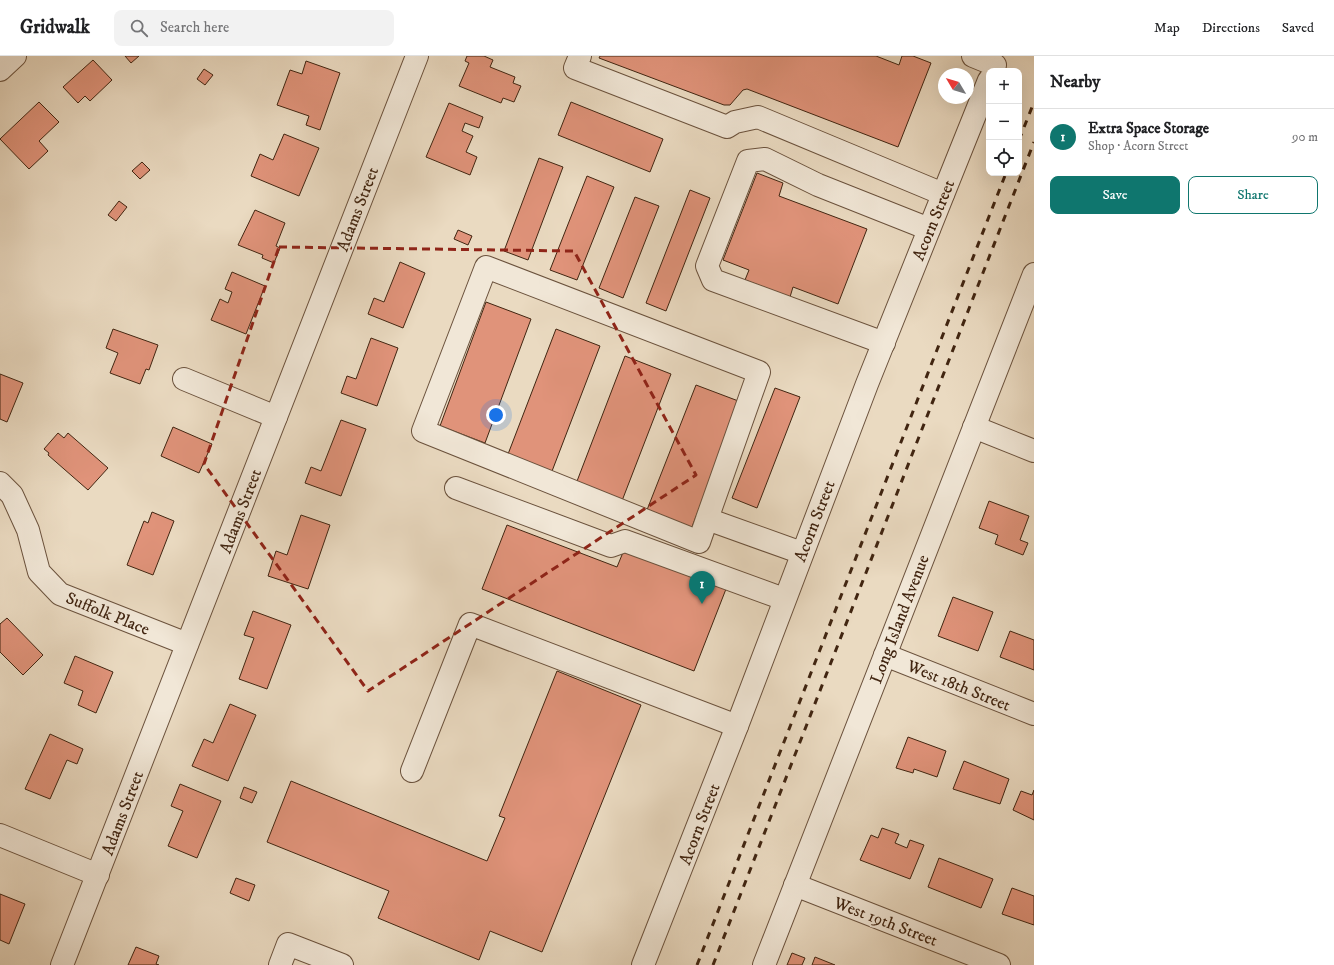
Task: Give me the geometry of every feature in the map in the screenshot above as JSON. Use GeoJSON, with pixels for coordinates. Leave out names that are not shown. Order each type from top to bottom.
{"type":"FeatureCollection","features":[{"type":"Feature","properties":{"kind":"street"},"geometry":{"type":"LineString","coordinates":[[0,70],[15,56]]}},
{"type":"Feature","properties":{"kind":"street","name":"Adams Street"},"geometry":{"type":"LineString","coordinates":[[62,965],[417,56]]}},
{"type":"Feature","properties":{"kind":"street"},"geometry":{"type":"LineString","coordinates":[[580,56],[575,68],[726,127],[735,122],[758,117],[943,194]]}},
{"type":"Feature","properties":{"kind":"street"},"geometry":{"type":"LineString","coordinates":[[973,56],[994,68]]}},
{"type":"Feature","properties":{"kind":"street","name":"Acorn Street"},"geometry":{"type":"LineString","coordinates":[[643,965],[737,726],[802,552],[986,88]]}},
{"type":"Feature","properties":{"kind":"street"},"geometry":{"type":"LineString","coordinates":[[884,343],[712,280],[707,266],[748,161],[765,159],[818,185],[930,229]]}},
{"type":"Feature","properties":{"kind":"street"},"geometry":{"type":"LineString","coordinates":[[486,267],[759,372],[707,518],[699,542],[423,431],[486,267]]}},
{"type":"Feature","properties":{"kind":"street","name":"Long Island Avenue"},"geometry":{"type":"LineString","coordinates":[[764,965],[1034,274]]}},
{"type":"Feature","properties":{"kind":"street"},"geometry":{"type":"LineString","coordinates":[[184,379],[276,417]]}},
{"type":"Feature","properties":{"kind":"street"},"geometry":{"type":"LineString","coordinates":[[974,427],[1034,451]]}},
{"type":"Feature","properties":{"kind":"street","name":"Suffolk Place"},"geometry":{"type":"LineString","coordinates":[[0,483],[12,495],[28,530],[39,572],[60,594],[188,644]]}},
{"type":"Feature","properties":{"kind":"street"},"geometry":{"type":"LineString","coordinates":[[456,488],[610,546],[625,541],[784,599]]}},
{"type":"Feature","properties":{"kind":"street"},"geometry":{"type":"LineString","coordinates":[[707,518],[802,552]]}},
{"type":"Feature","properties":{"kind":"street"},"geometry":{"type":"LineString","coordinates":[[412,771],[470,624],[737,726]]}},
{"type":"Feature","properties":{"kind":"street","name":"West 18th Street"},"geometry":{"type":"LineString","coordinates":[[885,655],[1034,714]]}},
{"type":"Feature","properties":{"kind":"street"},"geometry":{"type":"LineString","coordinates":[[0,835],[98,875]]}},
{"type":"Feature","properties":{"kind":"street","name":"West 19th Street"},"geometry":{"type":"LineString","coordinates":[[795,885],[999,965]]}},
{"type":"Feature","properties":{"kind":"street"},"geometry":{"type":"LineString","coordinates":[[280,965],[288,944],[342,965]]}},
{"type":"Feature","properties":{"kind":"highlighted area"},"geometry":{"type":"Polygon","coordinates":[[[279,247],[574,251],[696,475],[368,691],[204,464],[279,247]]]}},
{"type":"Feature","properties":{"kind":"building"},"geometry":{"type":"Polygon","coordinates":[[[125,56],[139,56],[131,63],[125,56]]]}},
{"type":"Feature","properties":{"kind":"building"},"geometry":{"type":"Polygon","coordinates":[[[467,56],[484,56],[493,60],[490,67],[515,77],[513,83],[521,86],[514,102],[503,98],[501,103],[459,86],[469,63],[465,61],[467,56]]]}},
{"type":"Feature","properties":{"kind":"building"},"geometry":{"type":"Polygon","coordinates":[[[600,56],[876,56],[899,65],[902,56],[913,56],[931,63],[898,147],[747,89],[743,90],[730,105],[724,105],[599,58],[600,56]]]}},
{"type":"Feature","properties":{"kind":"building"},"geometry":{"type":"Polygon","coordinates":[[[93,60],[112,80],[90,101],[85,96],[78,103],[63,87],[93,60]]]}},
{"type":"Feature","properties":{"kind":"building"},"geometry":{"type":"Polygon","coordinates":[[[306,61],[340,73],[320,130],[306,125],[309,116],[277,105],[290,70],[302,74],[306,61]]]}},
{"type":"Feature","properties":{"kind":"building"},"geometry":{"type":"Polygon","coordinates":[[[204,69],[213,75],[205,85],[197,79],[204,69]]]}},
{"type":"Feature","properties":{"kind":"building"},"geometry":{"type":"Polygon","coordinates":[[[39,102],[59,122],[39,141],[48,151],[29,169],[0,139],[39,102]]]}},
{"type":"Feature","properties":{"kind":"building"},"geometry":{"type":"Polygon","coordinates":[[[571,102],[663,139],[650,172],[558,135],[571,102]]]}},
{"type":"Feature","properties":{"kind":"building"},"geometry":{"type":"Polygon","coordinates":[[[449,103],[483,117],[479,128],[465,123],[462,131],[473,136],[466,152],[477,157],[470,175],[426,157],[449,103]]]}},
{"type":"Feature","properties":{"kind":"building"},"geometry":{"type":"Polygon","coordinates":[[[284,134],[319,148],[299,196],[251,176],[260,154],[273,160],[284,134]]]}},
{"type":"Feature","properties":{"kind":"building"},"geometry":{"type":"Polygon","coordinates":[[[539,158],[563,167],[528,260],[504,251],[539,158]]]}},
{"type":"Feature","properties":{"kind":"building"},"geometry":{"type":"Polygon","coordinates":[[[142,162],[150,170],[140,179],[132,171],[142,162]]]}},
{"type":"Feature","properties":{"kind":"building"},"geometry":{"type":"Polygon","coordinates":[[[757,173],[783,183],[779,196],[867,229],[838,304],[793,287],[790,297],[745,280],[749,270],[723,260],[757,173]]]}},
{"type":"Feature","properties":{"kind":"building"},"geometry":{"type":"Polygon","coordinates":[[[587,176],[614,187],[577,280],[550,270],[587,176]]]}},
{"type":"Feature","properties":{"kind":"building"},"geometry":{"type":"Polygon","coordinates":[[[690,190],[710,198],[666,311],[646,303],[690,190]]]}},
{"type":"Feature","properties":{"kind":"building"},"geometry":{"type":"Polygon","coordinates":[[[635,197],[659,206],[623,298],[599,288],[635,197]]]}},
{"type":"Feature","properties":{"kind":"building"},"geometry":{"type":"Polygon","coordinates":[[[119,201],[127,207],[116,221],[108,215],[119,201]]]}},
{"type":"Feature","properties":{"kind":"building"},"geometry":{"type":"Polygon","coordinates":[[[255,210],[285,223],[276,246],[280,248],[274,263],[262,258],[263,255],[238,245],[255,210]]]}},
{"type":"Feature","properties":{"kind":"building"},"geometry":{"type":"Polygon","coordinates":[[[458,230],[472,236],[468,245],[454,239],[458,230]]]}},
{"type":"Feature","properties":{"kind":"building"},"geometry":{"type":"Polygon","coordinates":[[[400,262],[425,273],[403,328],[368,314],[374,298],[384,302],[400,262]]]}},
{"type":"Feature","properties":{"kind":"building"},"geometry":{"type":"Polygon","coordinates":[[[232,272],[265,286],[246,334],[211,320],[220,299],[228,303],[232,292],[225,289],[232,272]]]}},
{"type":"Feature","properties":{"kind":"building"},"geometry":{"type":"Polygon","coordinates":[[[486,302],[531,319],[485,443],[440,426],[486,302]]]}},
{"type":"Feature","properties":{"kind":"building"},"geometry":{"type":"Polygon","coordinates":[[[113,329],[158,345],[149,370],[146,369],[140,384],[110,373],[118,353],[106,348],[113,329]]]}},
{"type":"Feature","properties":{"kind":"building"},"geometry":{"type":"Polygon","coordinates":[[[556,329],[600,346],[549,479],[505,462],[556,329]]]}},
{"type":"Feature","properties":{"kind":"building"},"geometry":{"type":"Polygon","coordinates":[[[371,338],[398,348],[377,406],[341,393],[347,376],[356,379],[371,338]]]}},
{"type":"Feature","properties":{"kind":"building"},"geometry":{"type":"Polygon","coordinates":[[[625,356],[671,374],[620,506],[574,489],[625,356]]]}},
{"type":"Feature","properties":{"kind":"building"},"geometry":{"type":"Polygon","coordinates":[[[0,374],[23,383],[7,422],[0,419],[0,374]]]}},
{"type":"Feature","properties":{"kind":"building"},"geometry":{"type":"Polygon","coordinates":[[[696,385],[741,402],[690,532],[645,515],[696,385]]]}},
{"type":"Feature","properties":{"kind":"building"},"geometry":{"type":"Polygon","coordinates":[[[775,388],[800,397],[757,508],[732,498],[775,388]]]}},
{"type":"Feature","properties":{"kind":"building"},"geometry":{"type":"Polygon","coordinates":[[[341,420],[366,429],[341,496],[305,483],[311,467],[321,471],[341,420]]]}},
{"type":"Feature","properties":{"kind":"building"},"geometry":{"type":"Polygon","coordinates":[[[173,427],[212,444],[199,473],[161,456],[173,427]]]}},
{"type":"Feature","properties":{"kind":"building"},"geometry":{"type":"Polygon","coordinates":[[[58,433],[64,438],[68,433],[108,468],[88,490],[48,455],[49,453],[44,449],[58,433]]]}},
{"type":"Feature","properties":{"kind":"building"},"geometry":{"type":"Polygon","coordinates":[[[989,501],[1029,516],[1020,540],[1028,543],[1023,555],[995,544],[998,535],[979,528],[989,501]]]}},
{"type":"Feature","properties":{"kind":"building"},"geometry":{"type":"Polygon","coordinates":[[[152,512],[174,521],[153,575],[127,565],[144,521],[148,523],[152,512]]]}},
{"type":"Feature","properties":{"kind":"building"},"geometry":{"type":"Polygon","coordinates":[[[301,515],[330,525],[308,589],[268,576],[276,551],[287,555],[301,515]]]}},
{"type":"Feature","properties":{"kind":"building"},"geometry":{"type":"Polygon","coordinates":[[[507,525],[617,567],[624,550],[726,589],[694,671],[482,589],[507,525]]]}},
{"type":"Feature","properties":{"kind":"building"},"geometry":{"type":"Polygon","coordinates":[[[953,597],[993,612],[978,651],[938,636],[953,597]]]}},
{"type":"Feature","properties":{"kind":"building"},"geometry":{"type":"Polygon","coordinates":[[[253,611],[291,625],[267,689],[239,679],[254,638],[244,635],[253,611]]]}},
{"type":"Feature","properties":{"kind":"building"},"geometry":{"type":"Polygon","coordinates":[[[7,618],[43,655],[23,675],[0,652],[0,624],[7,618]]]}},
{"type":"Feature","properties":{"kind":"building"},"geometry":{"type":"Polygon","coordinates":[[[1010,631],[1034,640],[1034,670],[1000,657],[1010,631]]]}},
{"type":"Feature","properties":{"kind":"building"},"geometry":{"type":"Polygon","coordinates":[[[75,656],[113,672],[96,713],[78,705],[83,691],[64,683],[75,656]]]}},
{"type":"Feature","properties":{"kind":"building"},"geometry":{"type":"Polygon","coordinates":[[[557,671],[641,705],[542,952],[490,931],[479,960],[378,918],[389,891],[267,842],[291,781],[487,861],[505,818],[499,816],[557,671]]]}},
{"type":"Feature","properties":{"kind":"building"},"geometry":{"type":"Polygon","coordinates":[[[230,704],[256,715],[228,781],[192,766],[204,739],[213,743],[230,704]]]}},
{"type":"Feature","properties":{"kind":"building"},"geometry":{"type":"Polygon","coordinates":[[[50,734],[83,749],[77,764],[67,760],[50,799],[25,789],[50,734]]]}},
{"type":"Feature","properties":{"kind":"building"},"geometry":{"type":"Polygon","coordinates":[[[908,737],[946,751],[937,777],[914,769],[913,773],[896,768],[908,737]]]}},
{"type":"Feature","properties":{"kind":"building"},"geometry":{"type":"Polygon","coordinates":[[[964,761],[1009,779],[1000,804],[953,789],[964,761]]]}},
{"type":"Feature","properties":{"kind":"building"},"geometry":{"type":"Polygon","coordinates":[[[180,784],[221,801],[197,858],[168,846],[183,811],[171,806],[180,784]]]}},
{"type":"Feature","properties":{"kind":"building"},"geometry":{"type":"Polygon","coordinates":[[[244,787],[257,792],[252,803],[240,798],[244,787]]]}},
{"type":"Feature","properties":{"kind":"building"},"geometry":{"type":"Polygon","coordinates":[[[1034,790],[1034,820],[1013,810],[1021,791],[1032,795],[1034,790]]]}},
{"type":"Feature","properties":{"kind":"building"},"geometry":{"type":"Polygon","coordinates":[[[882,828],[899,834],[895,843],[907,848],[910,840],[924,845],[910,879],[860,860],[871,835],[878,838],[882,828]]]}},
{"type":"Feature","properties":{"kind":"building"},"geometry":{"type":"Polygon","coordinates":[[[939,858],[993,879],[981,908],[928,887],[939,858]]]}},
{"type":"Feature","properties":{"kind":"building"},"geometry":{"type":"Polygon","coordinates":[[[236,878],[255,885],[249,901],[230,893],[236,878]]]}},
{"type":"Feature","properties":{"kind":"building"},"geometry":{"type":"Polygon","coordinates":[[[1012,888],[1034,896],[1034,925],[1002,914],[1012,888]]]}},
{"type":"Feature","properties":{"kind":"building"},"geometry":{"type":"Polygon","coordinates":[[[0,894],[25,904],[9,944],[0,940],[0,894]]]}},
{"type":"Feature","properties":{"kind":"building"},"geometry":{"type":"Polygon","coordinates":[[[136,947],[159,956],[156,964],[159,965],[128,965],[136,947]]]}},
{"type":"Feature","properties":{"kind":"building"},"geometry":{"type":"Polygon","coordinates":[[[792,953],[805,958],[802,965],[787,965],[792,953]]]}},
{"type":"Feature","properties":{"kind":"building"},"geometry":{"type":"Polygon","coordinates":[[[815,957],[835,965],[812,965],[815,957]]]}},
{"type":"Feature","properties":{"kind":"railway"},"geometry":{"type":"LineString","coordinates":[[1022,132],[1034,102]]}},
{"type":"Feature","properties":{"kind":"railway"},"geometry":{"type":"LineString","coordinates":[[713,965],[1034,142]]}},
{"type":"Feature","properties":{"kind":"railway"},"geometry":{"type":"LineString","coordinates":[[697,965],[1005,176]]}},
{"type":"Feature","properties":{"kind":"place","name":"Extra Space Storage"},"geometry":{"type":"Point","coordinates":[702,604]}}]}
